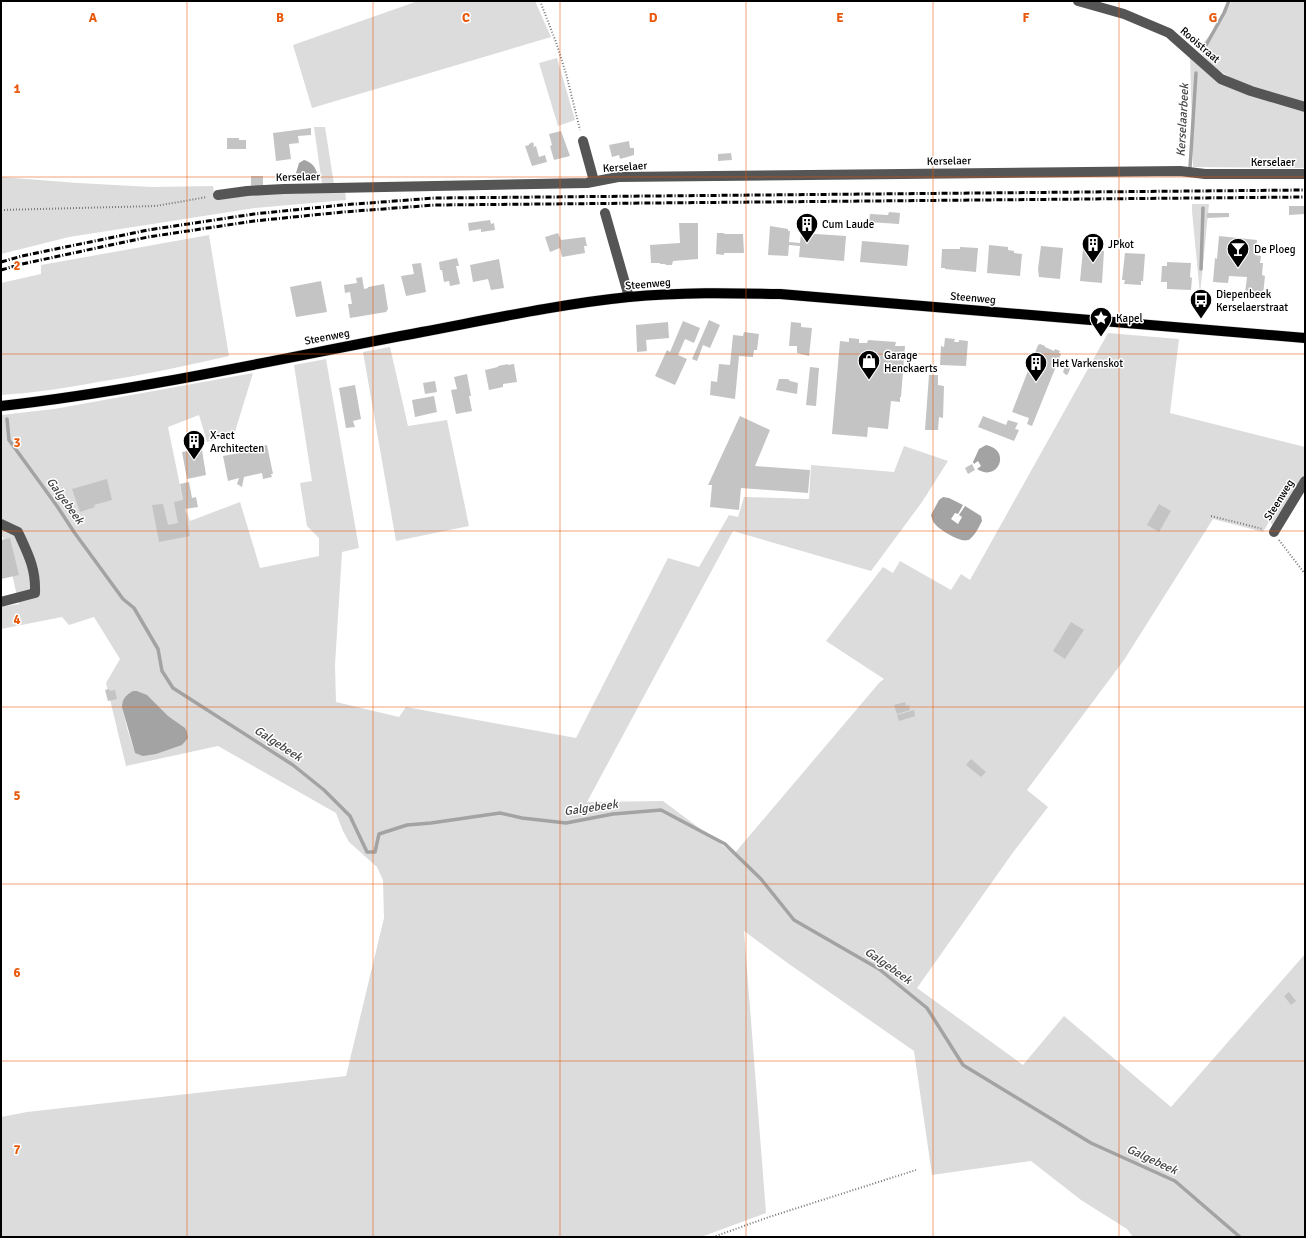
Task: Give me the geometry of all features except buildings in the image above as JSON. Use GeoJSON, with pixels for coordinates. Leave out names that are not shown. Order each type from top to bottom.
{"type":"FeatureCollection","features":[{"type":"Feature","properties":{"kind":"main road","name":"Steenweg"},"geometry":{"type":"LineString","coordinates":[[1,406],[66,399],[155,384],[553,307],[629,297],[684,293],[780,294],[1305,338]]}},
{"type":"Feature","properties":{"kind":"street","name":"Rooistraat"},"geometry":{"type":"LineString","coordinates":[[1078,1],[1124,14],[1169,34],[1222,79],[1251,91],[1305,108]]}},
{"type":"Feature","properties":{"kind":"street","name":"Kerselaer"},"geometry":{"type":"LineString","coordinates":[[583,141],[594,182]]}},
{"type":"Feature","properties":{"kind":"street","name":"Kerselaer"},"geometry":{"type":"LineString","coordinates":[[218,196],[247,191],[284,189],[571,184],[594,182],[618,177],[657,176],[1180,171],[1205,174],[1305,174]]}},
{"type":"Feature","properties":{"kind":"street"},"geometry":{"type":"LineString","coordinates":[[605,213],[629,297]]}},
{"type":"Feature","properties":{"kind":"street","name":"Steenweg"},"geometry":{"type":"LineString","coordinates":[[1274,532],[1305,481]]}},
{"type":"Feature","properties":{"kind":"street"},"geometry":{"type":"LineString","coordinates":[[1,524],[18,532],[32,564],[35,579],[35,593],[1,602]]}},
{"type":"Feature","properties":{"kind":"path"},"geometry":{"type":"LineString","coordinates":[[540,1],[556,42],[567,77],[583,141]]}},
{"type":"Feature","properties":{"kind":"path"},"geometry":{"type":"LineString","coordinates":[[1,210],[156,206],[218,196]]}},
{"type":"Feature","properties":{"kind":"path"},"geometry":{"type":"LineString","coordinates":[[1211,516],[1274,532],[1305,574]]}},
{"type":"Feature","properties":{"kind":"path"},"geometry":{"type":"LineString","coordinates":[[713,1237],[769,1217],[916,1170]]}},
{"type":"Feature","properties":{"kind":"shaded area"},"geometry":{"type":"Polygon","coordinates":[[[418,1],[535,1],[551,37],[312,108],[293,45],[418,1]]]}},
{"type":"Feature","properties":{"kind":"shaded area"},"geometry":{"type":"Polygon","coordinates":[[[1232,1],[1305,1],[1305,103],[1235,80],[1218,70],[1198,50],[1219,23],[1232,1]]]}},
{"type":"Feature","properties":{"kind":"shaded area"},"geometry":{"type":"Polygon","coordinates":[[[1190,57],[1211,76],[1305,110],[1305,168],[1193,167],[1190,57]]]}},
{"type":"Feature","properties":{"kind":"shaded area"},"geometry":{"type":"Polygon","coordinates":[[[557,58],[575,120],[558,126],[539,63],[557,58]]]}},
{"type":"Feature","properties":{"kind":"shaded area"},"geometry":{"type":"Polygon","coordinates":[[[314,127],[325,127],[334,184],[322,184],[314,127]]]}},
{"type":"Feature","properties":{"kind":"shaded area"},"geometry":{"type":"Polygon","coordinates":[[[304,160],[311,163],[315,168],[317,173],[314,179],[304,179],[301,175],[296,173],[299,163],[304,160]]]}},
{"type":"Feature","properties":{"kind":"shaded area"},"geometry":{"type":"Polygon","coordinates":[[[1,177],[152,187],[213,186],[215,199],[238,196],[345,191],[346,200],[255,208],[69,237],[1,254],[1,177]]]}},
{"type":"Feature","properties":{"kind":"shaded area"},"geometry":{"type":"Polygon","coordinates":[[[1192,204],[1209,204],[1200,295],[1192,211],[1192,204]]]}},
{"type":"Feature","properties":{"kind":"shaded area"},"geometry":{"type":"Polygon","coordinates":[[[209,235],[229,356],[164,370],[74,386],[38,392],[1,395],[1,283],[41,274],[41,265],[209,235]]]}},
{"type":"Feature","properties":{"kind":"shaded area"},"geometry":{"type":"Polygon","coordinates":[[[1108,333],[1179,339],[1170,413],[1305,447],[1305,485],[1276,535],[1270,520],[1263,532],[1213,519],[1124,660],[1027,790],[1048,807],[1014,851],[917,988],[1023,1065],[1064,1016],[1171,1107],[1305,954],[1305,1237],[1133,1237],[1127,1229],[1081,1200],[1031,1161],[932,1175],[914,1051],[744,931],[766,1213],[701,1237],[1,1237],[1,1117],[27,1112],[346,1076],[384,918],[383,880],[377,867],[349,842],[336,813],[218,746],[126,766],[106,683],[120,659],[94,617],[69,625],[62,617],[1,629],[1,607],[19,604],[3,537],[1,538],[1,415],[54,409],[253,373],[234,435],[207,442],[199,415],[168,427],[183,500],[190,521],[240,502],[260,568],[319,556],[319,538],[307,526],[300,483],[312,481],[294,365],[326,359],[359,548],[342,552],[335,665],[336,702],[399,717],[406,707],[576,738],[668,558],[699,567],[729,515],[738,517],[744,497],[809,499],[811,465],[894,472],[904,446],[948,461],[922,502],[871,571],[733,531],[587,802],[663,801],[734,854],[884,679],[826,641],[883,567],[893,573],[900,561],[951,590],[961,574],[970,580],[1108,333]],[[137,691],[130,694],[122,704],[127,728],[135,753],[181,726],[167,716],[146,695],[137,691]]]}},
{"type":"Feature","properties":{"kind":"shaded area"},"geometry":{"type":"Polygon","coordinates":[[[390,347],[408,426],[447,420],[469,526],[396,541],[363,352],[390,347]]]}},
{"type":"Feature","properties":{"kind":"shaded area"},"geometry":{"type":"Polygon","coordinates":[[[986,445],[994,448],[999,453],[1000,458],[996,469],[991,472],[984,472],[977,469],[981,466],[978,461],[974,464],[973,462],[979,449],[986,445]]]}},
{"type":"Feature","properties":{"kind":"shaded area"},"geometry":{"type":"Polygon","coordinates":[[[943,497],[949,498],[963,505],[958,514],[955,513],[951,519],[958,524],[962,517],[959,515],[965,506],[981,516],[982,521],[970,539],[962,540],[952,536],[933,522],[931,515],[939,500],[943,497]]]}},
{"type":"Feature","properties":{"kind":"shaded area"},"geometry":{"type":"Polygon","coordinates":[[[133,691],[147,695],[168,716],[185,728],[188,738],[182,745],[156,754],[143,756],[135,753],[122,707],[125,698],[133,691]]]}},
{"type":"Feature","properties":{"kind":"waterway","name":"Kerselaarbeek"},"geometry":{"type":"LineString","coordinates":[[1205,47],[1229,1]]}},
{"type":"Feature","properties":{"kind":"waterway","name":"Kerselaarbeek"},"geometry":{"type":"LineString","coordinates":[[1190,168],[1196,73]]}},
{"type":"Feature","properties":{"kind":"waterway","name":"Kerselaarbeek"},"geometry":{"type":"LineString","coordinates":[[1201,269],[1203,208]]}},
{"type":"Feature","properties":{"kind":"waterway","name":"Galgebeek"},"geometry":{"type":"LineString","coordinates":[[7,419],[9,440],[123,599],[134,608],[158,649],[162,671],[173,688],[293,765],[324,790],[350,816],[367,852],[375,852],[379,834],[407,825],[500,813],[522,818],[566,823],[613,814],[661,810],[725,844],[761,879],[794,920],[879,969],[927,1008],[963,1065],[1091,1143],[1175,1181],[1240,1237]]}},
{"type":"Feature","properties":{"kind":"railway"},"geometry":{"type":"LineString","coordinates":[[1,262],[22,256],[148,230],[254,214],[342,205],[435,198],[1305,190]]}},
{"type":"Feature","properties":{"kind":"railway"},"geometry":{"type":"LineString","coordinates":[[1,270],[22,264],[148,237],[254,221],[435,205],[1305,197]]}},
{"type":"Feature","properties":{"kind":"place","name":"Cum Laude"},"geometry":{"type":"Point","coordinates":[807,244]}},
{"type":"Feature","properties":{"kind":"place","name":"JPkot"},"geometry":{"type":"Point","coordinates":[1093,264]}},
{"type":"Feature","properties":{"kind":"place","name":"De Ploeg"},"geometry":{"type":"Point","coordinates":[1238,268]}},
{"type":"Feature","properties":{"kind":"place","name":"Diepenbeek Kerselaerstraat"},"geometry":{"type":"Point","coordinates":[1201,320]}},
{"type":"Feature","properties":{"kind":"place","name":"Kapel"},"geometry":{"type":"Point","coordinates":[1101,338]}},
{"type":"Feature","properties":{"kind":"place","name":"Garage Henckaerts"},"geometry":{"type":"Point","coordinates":[869,380]}},
{"type":"Feature","properties":{"kind":"place","name":"Het Varkenskot"},"geometry":{"type":"Point","coordinates":[1036,382]}},
{"type":"Feature","properties":{"kind":"place","name":"X-act Architecten"},"geometry":{"type":"Point","coordinates":[194,460]}}]}
